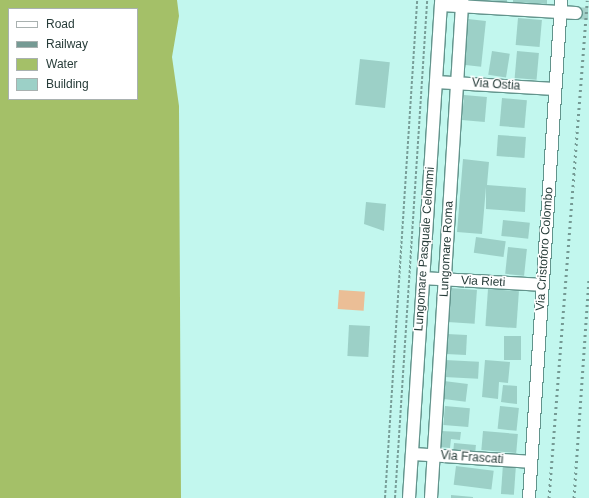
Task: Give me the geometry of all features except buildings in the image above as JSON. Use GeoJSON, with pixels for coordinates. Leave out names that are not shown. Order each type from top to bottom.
{"type":"FeatureCollection","features":[{"type":"Feature","properties":{"kind":"street"},"geometry":{"type":"LineString","coordinates":[[441,2],[561,6],[576,13]]}},
{"type":"Feature","properties":{"kind":"street","name":"Lungomare Pasquale Celommi"},"geometry":{"type":"LineString","coordinates":[[409,498],[441,2]]}},
{"type":"Feature","properties":{"kind":"street","name":"Lungomare Roma"},"geometry":{"type":"LineString","coordinates":[[431,498],[446,280],[462,3]]}},
{"type":"Feature","properties":{"kind":"street","name":"Via Cristoforo Colombo"},"geometry":{"type":"LineString","coordinates":[[529,498],[561,6]]}},
{"type":"Feature","properties":{"kind":"street","name":"Via Ostia"},"geometry":{"type":"LineString","coordinates":[[436,82],[555,89]]}},
{"type":"Feature","properties":{"kind":"street","name":"Via Rieti"},"geometry":{"type":"LineString","coordinates":[[423,278],[543,286]]}},
{"type":"Feature","properties":{"kind":"street","name":"Via Frascati"},"geometry":{"type":"LineString","coordinates":[[412,454],[531,462]]}},
{"type":"Feature","properties":{"kind":"path","name":"Lungomare Pasquale Celommi"},"geometry":{"type":"LineString","coordinates":[[385,498],[417,0]]}},
{"type":"Feature","properties":{"kind":"path","name":"Lungomare Pasquale Celommi"},"geometry":{"type":"LineString","coordinates":[[395,498],[427,0]]}},
{"type":"Feature","properties":{"kind":"shaded area"},"geometry":{"type":"Polygon","coordinates":[[[339,290],[365,292],[364,311],[338,309],[339,290]]]}},
{"type":"Feature","properties":{"kind":"water"},"geometry":{"type":"Polygon","coordinates":[[[0,0],[177,0],[179,16],[172,57],[179,106],[181,498],[0,498],[0,0]]]}},
{"type":"Feature","properties":{"kind":"tunnel"},"geometry":{"type":"LineString","coordinates":[[576,13],[589,14]]}},
{"type":"Feature","properties":{"kind":"railway"},"geometry":{"type":"LineString","coordinates":[[549,498],[587,0]]}},
{"type":"Feature","properties":{"kind":"railway"},"geometry":{"type":"LineString","coordinates":[[574,498],[589,278]]}}]}
